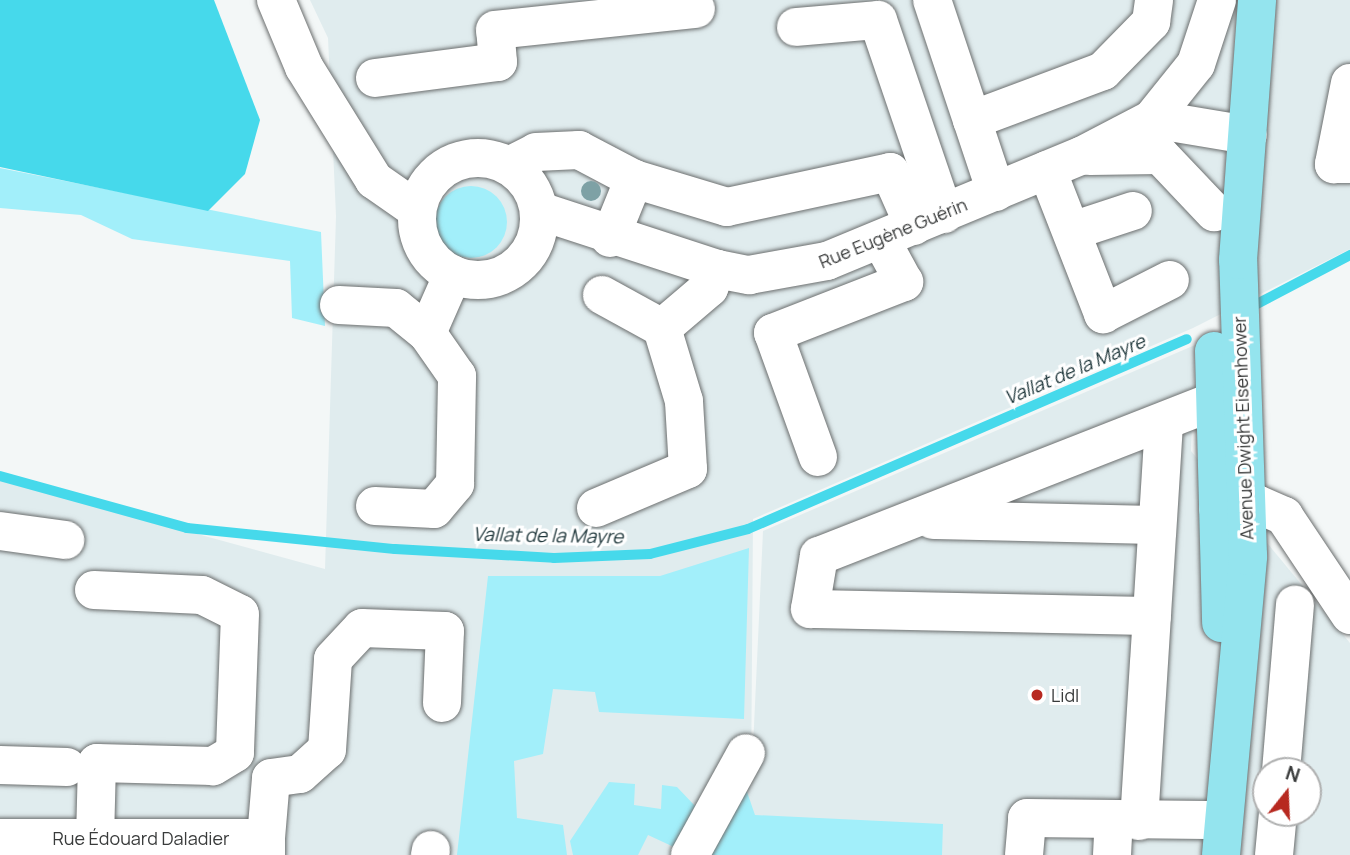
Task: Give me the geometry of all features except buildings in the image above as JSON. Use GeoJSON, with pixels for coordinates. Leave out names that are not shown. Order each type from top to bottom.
{"type":"FeatureCollection","features":[{"type":"Feature","properties":{"kind":"main road","name":"Avenue Dwight Eisenhower"},"geometry":{"type":"LineString","coordinates":[[1227,396],[1237,260],[1232,0]]}},
{"type":"Feature","properties":{"kind":"main road","name":"Avenue Dwight Eisenhower"},"geometry":{"type":"LineString","coordinates":[[1221,855],[1232,744],[1233,506],[1214,212],[1235,133],[1257,0]]}},
{"type":"Feature","properties":{"kind":"main road","name":"Avenue Dwight Eisenhower"},"geometry":{"type":"LineString","coordinates":[[1204,837],[1233,506]]}},
{"type":"Feature","properties":{"kind":"street"},"geometry":{"type":"LineString","coordinates":[[275,0],[303,67],[374,180],[417,210]]}},
{"type":"Feature","properties":{"kind":"street"},"geometry":{"type":"LineString","coordinates":[[932,0],[996,192]]}},
{"type":"Feature","properties":{"kind":"street"},"geometry":{"type":"LineString","coordinates":[[972,120],[1103,71],[1151,22],[1154,0]]}},
{"type":"Feature","properties":{"kind":"street","name":"Rue Eugène Guérin"},"geometry":{"type":"LineString","coordinates":[[540,211],[610,238],[717,270],[749,275],[792,270],[913,227],[1064,163],[1156,137],[1196,64],[1217,0]]}},
{"type":"Feature","properties":{"kind":"street"},"geometry":{"type":"LineString","coordinates":[[1237,260],[1257,226],[1275,0]]}},
{"type":"Feature","properties":{"kind":"street"},"geometry":{"type":"LineString","coordinates":[[375,78],[498,62],[495,30],[696,9]]}},
{"type":"Feature","properties":{"kind":"street"},"geometry":{"type":"LineString","coordinates":[[796,27],[878,20],[913,227],[904,282],[773,333],[818,457]]}},
{"type":"Feature","properties":{"kind":"street"},"geometry":{"type":"LineString","coordinates":[[1350,83],[1334,164],[1350,164]]}},
{"type":"Feature","properties":{"kind":"street"},"geometry":{"type":"LineString","coordinates":[[1156,137],[1204,144],[1235,133]]}},
{"type":"Feature","properties":{"kind":"street"},"geometry":{"type":"LineString","coordinates":[[1156,137],[1214,212]]}},
{"type":"Feature","properties":{"kind":"street"},"geometry":{"type":"LineString","coordinates":[[509,166],[536,152],[579,150],[634,179],[727,206],[890,172],[913,227]]}},
{"type":"Feature","properties":{"kind":"street"},"geometry":{"type":"LineString","coordinates":[[489,158],[509,166],[526,179],[540,211],[535,242],[519,265],[480,280],[453,274],[427,252],[417,210],[424,190],[456,161],[489,158]]}},
{"type":"Feature","properties":{"kind":"street"},"geometry":{"type":"LineString","coordinates":[[1064,163],[1072,231],[1103,314],[1170,280]]}},
{"type":"Feature","properties":{"kind":"street"},"geometry":{"type":"LineString","coordinates":[[610,238],[634,179]]}},
{"type":"Feature","properties":{"kind":"street"},"geometry":{"type":"LineString","coordinates":[[1072,231],[1133,211]]}},
{"type":"Feature","properties":{"kind":"street"},"geometry":{"type":"LineString","coordinates":[[662,328],[709,288],[717,270]]}},
{"type":"Feature","properties":{"kind":"street"},"geometry":{"type":"LineString","coordinates":[[427,333],[453,274]]}},
{"type":"Feature","properties":{"kind":"street"},"geometry":{"type":"LineString","coordinates":[[596,508],[688,469],[684,401],[662,328],[602,295]]}},
{"type":"Feature","properties":{"kind":"street"},"geometry":{"type":"LineString","coordinates":[[339,305],[396,308],[427,333],[457,376],[455,484],[434,509],[375,506]]}},
{"type":"Feature","properties":{"kind":"street"},"geometry":{"type":"LineString","coordinates":[[1152,617],[810,609],[819,556],[1227,396]]}},
{"type":"Feature","properties":{"kind":"street"},"geometry":{"type":"LineString","coordinates":[[1122,833],[1152,617],[1164,422]]}},
{"type":"Feature","properties":{"kind":"street"},"geometry":{"type":"LineString","coordinates":[[1233,506],[1284,516],[1350,615]]}},
{"type":"Feature","properties":{"kind":"street"},"geometry":{"type":"LineString","coordinates":[[913,519],[1157,525]]}},
{"type":"Feature","properties":{"kind":"street"},"geometry":{"type":"LineString","coordinates":[[0,531],[65,540]]}},
{"type":"Feature","properties":{"kind":"street"},"geometry":{"type":"LineString","coordinates":[[94,590],[202,595],[240,614],[235,753],[213,766],[97,763],[95,838]]}},
{"type":"Feature","properties":{"kind":"street"},"geometry":{"type":"LineString","coordinates":[[1282,757],[1295,605]]}},
{"type":"Feature","properties":{"kind":"street"},"geometry":{"type":"LineString","coordinates":[[266,847],[271,778],[300,774],[327,750],[333,659],[362,628],[444,631],[442,703]]}},
{"type":"Feature","properties":{"kind":"street"},"geometry":{"type":"LineString","coordinates":[[1232,744],[1275,757]]}},
{"type":"Feature","properties":{"kind":"street"},"geometry":{"type":"LineString","coordinates":[[690,855],[746,752]]}},
{"type":"Feature","properties":{"kind":"street"},"geometry":{"type":"LineString","coordinates":[[0,765],[67,767]]}},
{"type":"Feature","properties":{"kind":"street"},"geometry":{"type":"LineString","coordinates":[[1024,855],[1027,818],[1122,833],[1204,837]]}},
{"type":"Feature","properties":{"kind":"street"},"geometry":{"type":"LineString","coordinates":[[1275,855],[1277,827]]}},
{"type":"Feature","properties":{"kind":"street","name":"Rue Édouard Daladier"},"geometry":{"type":"LineString","coordinates":[[0,838],[95,838],[266,847]]}},
{"type":"Feature","properties":{"kind":"shaded area"},"geometry":{"type":"Polygon","coordinates":[[[0,0],[214,0],[260,120],[245,174],[208,211],[0,167],[0,0]]]}},
{"type":"Feature","properties":{"kind":"shaded area"},"geometry":{"type":"Polygon","coordinates":[[[310,0],[1350,0],[1350,249],[1193,328],[753,519],[751,791],[763,531],[1195,345],[1191,451],[1350,643],[1350,855],[0,855],[0,480],[325,569],[336,216],[328,38],[310,0]]]}},
{"type":"Feature","properties":{"kind":"shaded area"},"geometry":{"type":"Polygon","coordinates":[[[0,168],[321,232],[325,326],[292,318],[290,261],[132,239],[81,215],[0,208],[0,168]]]}},
{"type":"Feature","properties":{"kind":"shaded area"},"geometry":{"type":"Polygon","coordinates":[[[471,186],[491,192],[501,202],[507,222],[501,242],[491,252],[471,258],[451,252],[441,242],[435,222],[441,202],[451,192],[471,186]]]}},
{"type":"Feature","properties":{"kind":"shaded area"},"geometry":{"type":"Polygon","coordinates":[[[749,548],[744,719],[599,712],[595,692],[553,689],[543,754],[514,761],[517,818],[563,825],[567,855],[457,855],[488,576],[660,576],[749,548]]]}},
{"type":"Feature","properties":{"kind":"shaded area"},"geometry":{"type":"Polygon","coordinates":[[[609,782],[635,784],[634,805],[661,809],[662,785],[677,787],[696,807],[676,848],[648,835],[638,855],[573,855],[570,841],[609,782]]]}},
{"type":"Feature","properties":{"kind":"shaded area"},"geometry":{"type":"Polygon","coordinates":[[[745,786],[755,815],[943,824],[942,855],[706,855],[745,786]]]}},
{"type":"Feature","properties":{"kind":"waterway","name":"Vallat de la Mayre"},"geometry":{"type":"LineString","coordinates":[[1253,306],[1350,255]]}},
{"type":"Feature","properties":{"kind":"waterway","name":"Vallat de la Mayre"},"geometry":{"type":"LineString","coordinates":[[0,476],[187,528],[395,549],[554,558],[650,554],[748,529],[1187,339]]}},
{"type":"Feature","properties":{"kind":"place","name":"Lidl"},"geometry":{"type":"Point","coordinates":[1037,695]}}]}
